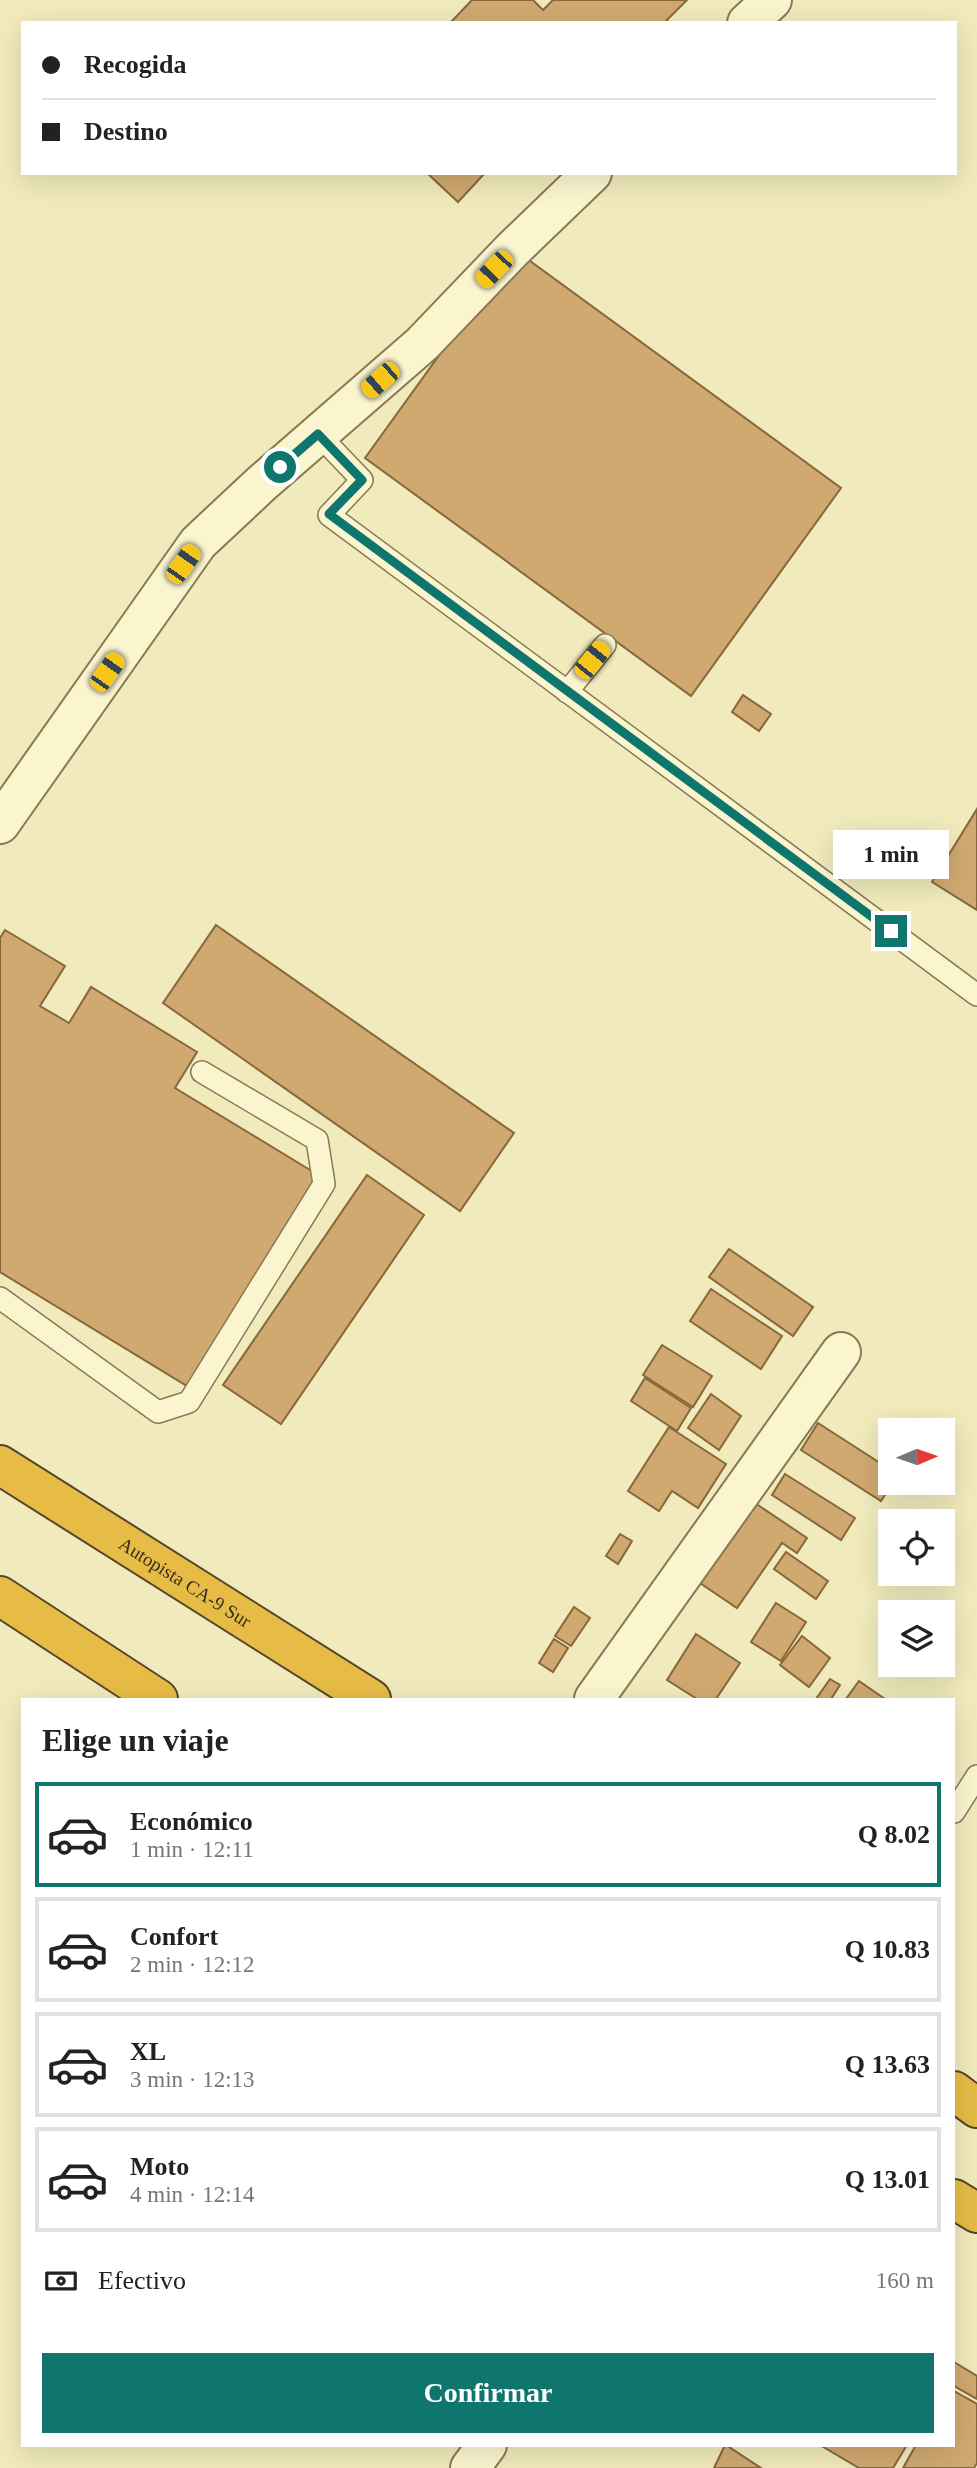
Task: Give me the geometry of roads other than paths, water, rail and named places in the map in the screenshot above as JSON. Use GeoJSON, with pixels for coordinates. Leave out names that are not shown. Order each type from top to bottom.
{"type":"FeatureCollection","features":[{"type":"Feature","properties":{"kind":"highway","name":"Autopista CA-9 Sur"},"geometry":{"type":"LineString","coordinates":[[0,1465],[369,1698]]}},
{"type":"Feature","properties":{"kind":"highway"},"geometry":{"type":"LineString","coordinates":[[0,1596],[156,1698]]}},
{"type":"Feature","properties":{"kind":"highway"},"geometry":{"type":"LineString","coordinates":[[955,2092],[977,2108]]}},
{"type":"Feature","properties":{"kind":"highway"},"geometry":{"type":"LineString","coordinates":[[955,2200],[977,2213]]}},
{"type":"Feature","properties":{"kind":"street"},"geometry":{"type":"LineString","coordinates":[[749,21],[772,0]]}},
{"type":"Feature","properties":{"kind":"street"},"geometry":{"type":"LineString","coordinates":[[0,824],[198,542],[422,344],[512,250],[590,175]]}},
{"type":"Feature","properties":{"kind":"street"},"geometry":{"type":"LineString","coordinates":[[595,1698],[841,1352]]}},
{"type":"Feature","properties":{"kind":"street"},"geometry":{"type":"LineString","coordinates":[[470,2468],[486,2447]]}},
{"type":"Feature","properties":{"kind":"lane"},"geometry":{"type":"LineString","coordinates":[[318,434],[362,480],[329,514],[977,995]]}},
{"type":"Feature","properties":{"kind":"lane"},"geometry":{"type":"LineString","coordinates":[[567,692],[605,645]]}},
{"type":"Feature","properties":{"kind":"lane"},"geometry":{"type":"LineString","coordinates":[[0,1298],[158,1412],[188,1402],[324,1184],[317,1140],[202,1072]]}},
{"type":"Feature","properties":{"kind":"lane"},"geometry":{"type":"LineString","coordinates":[[955,1810],[977,1776]]}}]}
